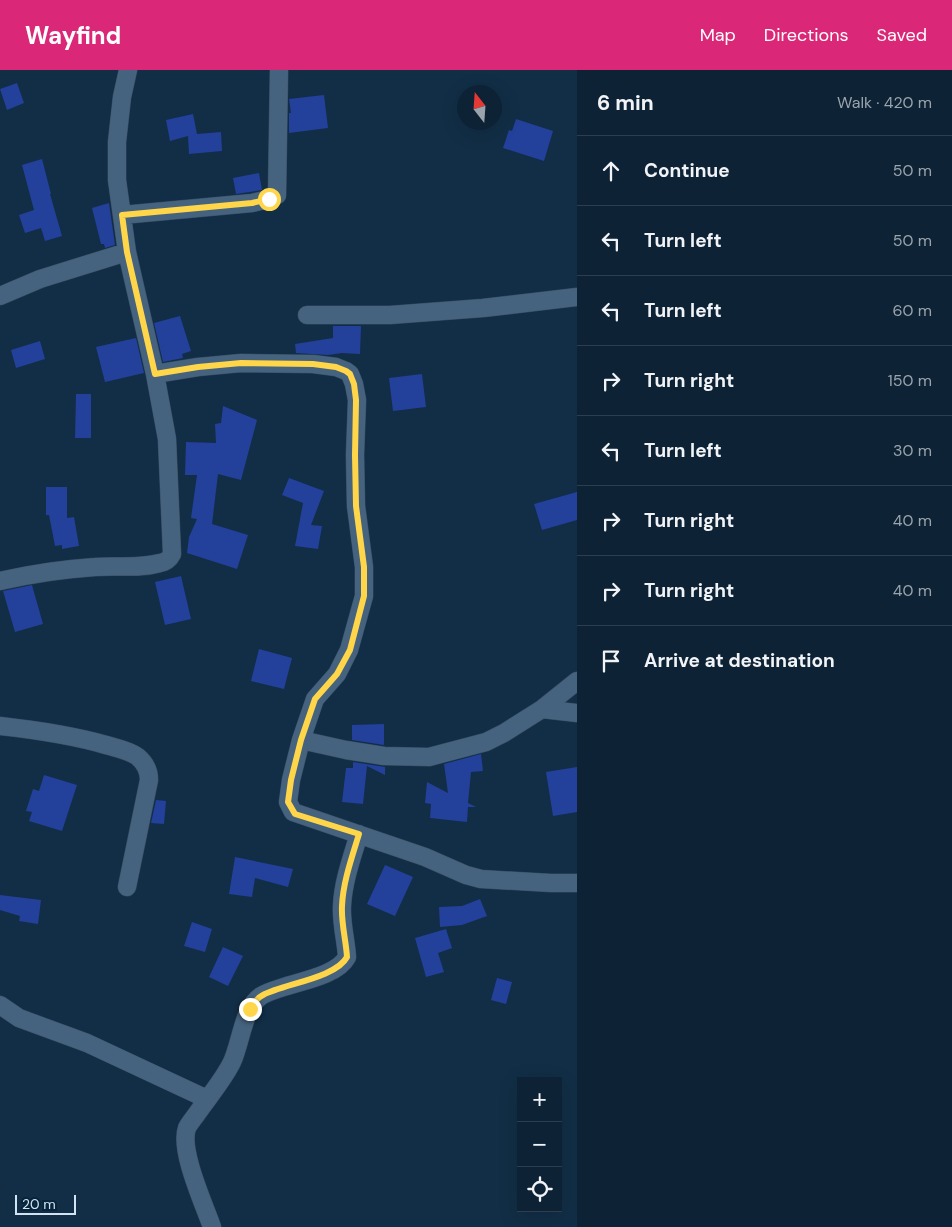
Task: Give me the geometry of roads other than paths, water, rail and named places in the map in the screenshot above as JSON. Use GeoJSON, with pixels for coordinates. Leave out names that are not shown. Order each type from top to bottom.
{"type":"FeatureCollection","features":[{"type":"Feature","properties":{"kind":"street"},"geometry":{"type":"LineString","coordinates":[[0,581],[61,570],[151,565],[163,563],[172,554],[167,439],[155,374],[127,252],[117,180],[117,142],[122,97],[128,70]]}},
{"type":"Feature","properties":{"kind":"street"},"geometry":{"type":"LineString","coordinates":[[122,215],[252,203],[277,195],[279,70]]}},
{"type":"Feature","properties":{"kind":"street"},"geometry":{"type":"LineString","coordinates":[[0,296],[40,279],[127,252]]}},
{"type":"Feature","properties":{"kind":"street"},"geometry":{"type":"LineString","coordinates":[[307,315],[390,315],[577,298]]}},
{"type":"Feature","properties":{"kind":"street"},"geometry":{"type":"LineString","coordinates":[[155,374],[241,363],[313,364],[336,367],[350,374],[356,400],[356,506],[364,567],[364,596],[350,650],[337,674],[315,699],[301,740],[291,780],[288,802],[291,809],[297,814],[425,857],[466,875],[482,879],[577,883]]}},
{"type":"Feature","properties":{"kind":"street"},"geometry":{"type":"LineString","coordinates":[[301,740],[384,756],[429,757],[486,742],[504,733],[542,709],[577,681]]}},
{"type":"Feature","properties":{"kind":"street"},"geometry":{"type":"LineString","coordinates":[[542,709],[577,712]]}},
{"type":"Feature","properties":{"kind":"street"},"geometry":{"type":"LineString","coordinates":[[0,726],[74,736],[120,749],[139,758],[147,767],[149,780],[127,887]]}},
{"type":"Feature","properties":{"kind":"street"},"geometry":{"type":"LineString","coordinates":[[212,1227],[188,1161],[186,1146],[187,1129],[232,1062],[250,1009],[255,1001],[262,995],[306,981],[345,961],[347,957],[342,908],[343,897],[359,834]]}},
{"type":"Feature","properties":{"kind":"street"},"geometry":{"type":"LineString","coordinates":[[0,1005],[19,1018],[87,1043],[206,1099]]}}]}
